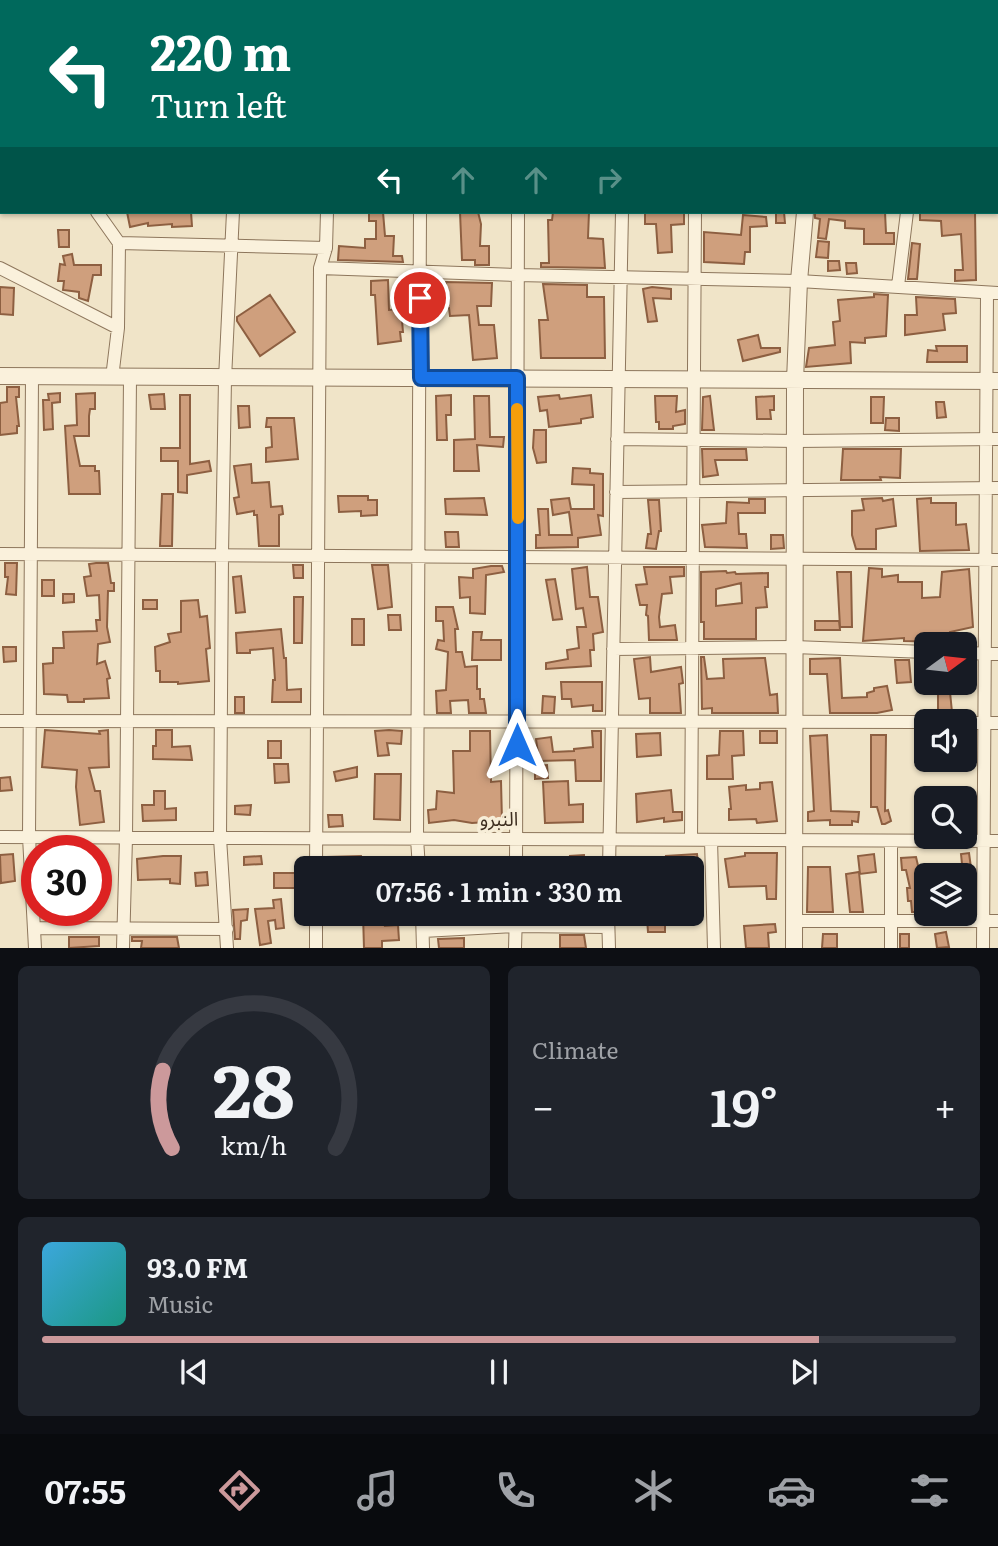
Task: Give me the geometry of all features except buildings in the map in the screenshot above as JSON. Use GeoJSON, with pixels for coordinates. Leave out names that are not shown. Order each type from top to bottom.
{"type":"FeatureCollection","features":[{"type":"Feature","properties":{"kind":"street"},"geometry":{"type":"LineString","coordinates":[[98,214],[119,243],[118,328],[111,378]]}},
{"type":"Feature","properties":{"kind":"street"},"geometry":{"type":"LineString","coordinates":[[227,947],[220,838],[222,554],[225,379],[233,214]]}},
{"type":"Feature","properties":{"kind":"street"},"geometry":{"type":"LineString","coordinates":[[316,856],[318,378],[320,268],[326,248],[327,214]]}},
{"type":"Feature","properties":{"kind":"street"},"geometry":{"type":"LineString","coordinates":[[418,856],[420,214]]}},
{"type":"Feature","properties":{"kind":"street"},"geometry":{"type":"LineString","coordinates":[[516,856],[517,214]]}},
{"type":"Feature","properties":{"kind":"street"},"geometry":{"type":"LineString","coordinates":[[609,856],[622,214]]}},
{"type":"Feature","properties":{"kind":"street"},"geometry":{"type":"LineString","coordinates":[[691,840],[695,214]]}},
{"type":"Feature","properties":{"kind":"street"},"geometry":{"type":"LineString","coordinates":[[794,947],[795,381],[805,214]]}},
{"type":"Feature","properties":{"kind":"street"},"geometry":{"type":"LineString","coordinates":[[898,286],[906,214]]}},
{"type":"Feature","properties":{"kind":"street"},"geometry":{"type":"LineString","coordinates":[[119,243],[326,248]]}},
{"type":"Feature","properties":{"kind":"street"},"geometry":{"type":"LineString","coordinates":[[0,268],[118,328]]}},
{"type":"Feature","properties":{"kind":"street"},"geometry":{"type":"LineString","coordinates":[[320,268],[799,281],[993,293],[991,488],[984,561],[991,654],[991,723],[984,841],[983,947]]}},
{"type":"Feature","properties":{"kind":"street"},"geometry":{"type":"LineString","coordinates":[[0,376],[992,381]]}},
{"type":"Feature","properties":{"kind":"street"},"geometry":{"type":"LineString","coordinates":[[29,835],[32,376]]}},
{"type":"Feature","properties":{"kind":"street"},"geometry":{"type":"LineString","coordinates":[[123,947],[130,378]]}},
{"type":"Feature","properties":{"kind":"street"},"geometry":{"type":"LineString","coordinates":[[617,439],[992,439]]}},
{"type":"Feature","properties":{"kind":"street"},"geometry":{"type":"LineString","coordinates":[[616,492],[991,488]]}},
{"type":"Feature","properties":{"kind":"street"},"geometry":{"type":"LineString","coordinates":[[0,554],[998,561]]}},
{"type":"Feature","properties":{"kind":"street"},"geometry":{"type":"LineString","coordinates":[[613,649],[794,647],[914,652]]}},
{"type":"Feature","properties":{"kind":"street"},"geometry":{"type":"LineString","coordinates":[[0,721],[914,723]]}},
{"type":"Feature","properties":{"kind":"street","name":"النبرو"},"geometry":{"type":"LineString","coordinates":[[0,837],[21,837]]}},
{"type":"Feature","properties":{"kind":"street","name":"النبرو"},"geometry":{"type":"LineString","coordinates":[[112,838],[998,841]]}},
{"type":"Feature","properties":{"kind":"street"},"geometry":{"type":"LineString","coordinates":[[711,840],[714,947]]}},
{"type":"Feature","properties":{"kind":"street"},"geometry":{"type":"LineString","coordinates":[[891,841],[891,947]]}},
{"type":"Feature","properties":{"kind":"street"},"geometry":{"type":"LineString","coordinates":[[794,920],[998,921]]}},
{"type":"Feature","properties":{"kind":"street"},"geometry":{"type":"LineString","coordinates":[[316,926],[316,947]]}},
{"type":"Feature","properties":{"kind":"street"},"geometry":{"type":"LineString","coordinates":[[423,926],[423,947]]}},
{"type":"Feature","properties":{"kind":"street"},"geometry":{"type":"LineString","coordinates":[[423,931],[465,926]]}},
{"type":"Feature","properties":{"kind":"street"},"geometry":{"type":"LineString","coordinates":[[516,926],[516,947]]}},
{"type":"Feature","properties":{"kind":"street"},"geometry":{"type":"LineString","coordinates":[[608,926],[609,947]]}},
{"type":"Feature","properties":{"kind":"street"},"geometry":{"type":"LineString","coordinates":[[35,947],[35,928],[227,929]]}},
{"type":"Feature","properties":{"kind":"slow traffic"},"geometry":{"type":"LineString","coordinates":[[517,409],[518,518]]}},
{"type":"Feature","properties":{"kind":"route"},"geometry":{"type":"LineString","coordinates":[[420,298],[421,378],[517,378],[517,745]]}}]}
